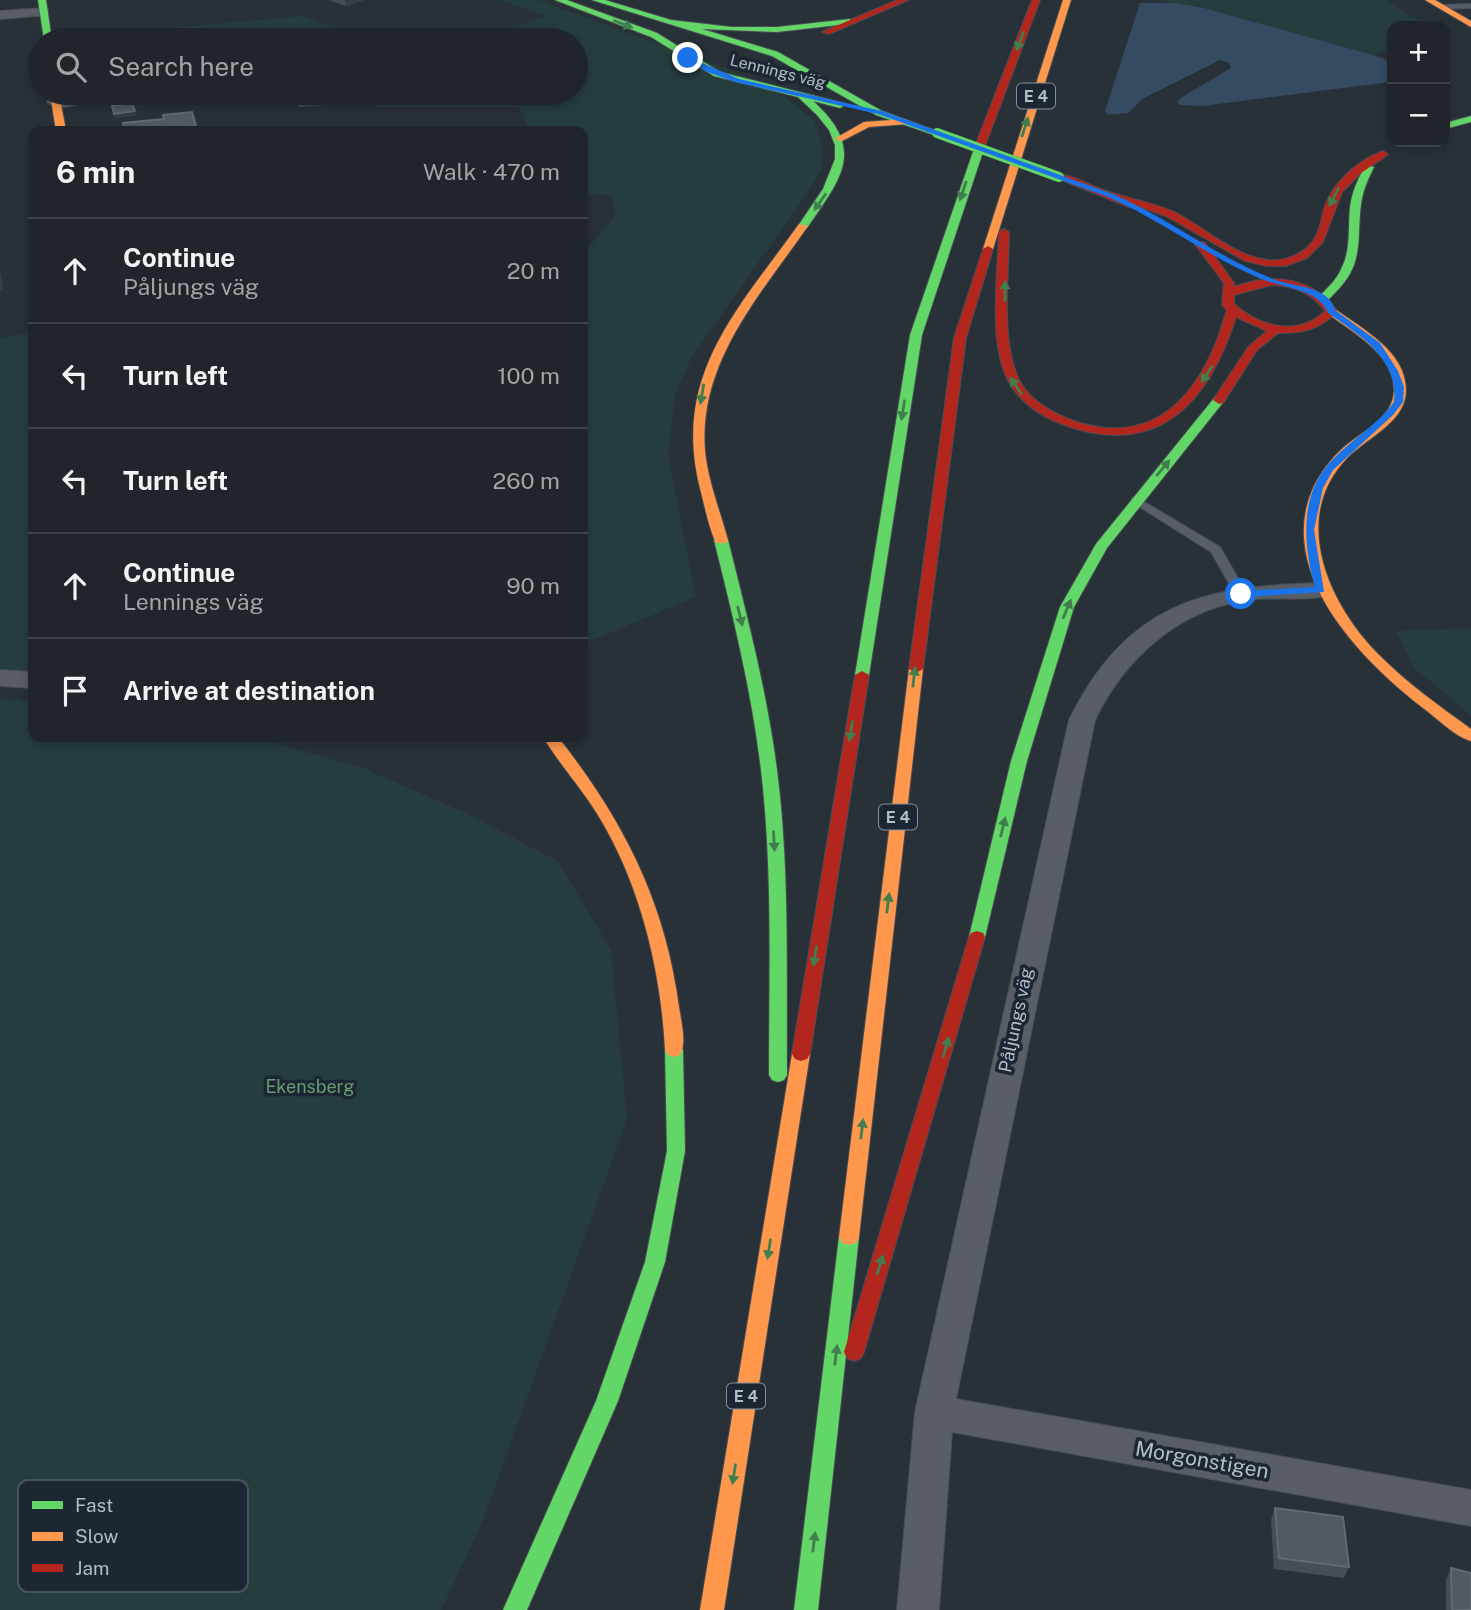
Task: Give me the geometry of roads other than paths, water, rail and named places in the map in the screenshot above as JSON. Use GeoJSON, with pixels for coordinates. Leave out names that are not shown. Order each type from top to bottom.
{"type":"FeatureCollection","features":[{"type":"Feature","properties":{"kind":"main road","name":"Lennings väg"},"geometry":{"type":"LineString","coordinates":[[559,0],[654,35],[708,70],[737,81],[880,113]]}},
{"type":"Feature","properties":{"kind":"main road","name":"Lennings väg"},"geometry":{"type":"LineString","coordinates":[[596,0],[775,54],[832,89],[880,113]]}},
{"type":"Feature","properties":{"kind":"main road"},"geometry":{"type":"LineString","coordinates":[[708,70],[706,60],[714,55],[749,47],[794,44],[904,0]]}},
{"type":"Feature","properties":{"kind":"main road","name":"E 4"},"geometry":{"type":"LineString","coordinates":[[712,1610],[916,335],[964,188],[1036,0]]}},
{"type":"Feature","properties":{"kind":"main road","name":"E 4"},"geometry":{"type":"LineString","coordinates":[[806,1610],[917,656],[960,338],[1004,192],[1067,0]]}},
{"type":"Feature","properties":{"kind":"main road"},"geometry":{"type":"LineString","coordinates":[[1435,4],[1471,23]]}},
{"type":"Feature","properties":{"kind":"main road"},"geometry":{"type":"LineString","coordinates":[[43,6],[46,28]]}},
{"type":"Feature","properties":{"kind":"main road"},"geometry":{"type":"LineString","coordinates":[[662,21],[750,34],[781,34],[847,21]]}},
{"type":"Feature","properties":{"kind":"main road"},"geometry":{"type":"LineString","coordinates":[[779,1182],[775,883],[769,771],[747,644],[699,452],[698,414],[703,384],[714,356],[838,174],[842,160],[839,139],[821,110],[801,95]]}},
{"type":"Feature","properties":{"kind":"main road"},"geometry":{"type":"LineString","coordinates":[[56,105],[60,126]]}},
{"type":"Feature","properties":{"kind":"main road"},"geometry":{"type":"LineString","coordinates":[[880,113],[1111,195],[1153,207],[1177,218],[1239,258],[1284,262],[1300,258],[1320,239],[1329,204],[1347,173],[1394,147]]}},
{"type":"Feature","properties":{"kind":"main road"},"geometry":{"type":"LineString","coordinates":[[1450,125],[1471,119]]}},
{"type":"Feature","properties":{"kind":"main road"},"geometry":{"type":"LineString","coordinates":[[839,139],[867,124],[905,122]]}},
{"type":"Feature","properties":{"kind":"main road"},"geometry":{"type":"LineString","coordinates":[[1302,328],[1323,322],[1327,305],[1348,277],[1353,256],[1354,194],[1360,177],[1383,154]]}},
{"type":"Feature","properties":{"kind":"main road"},"geometry":{"type":"LineString","coordinates":[[1004,192],[1005,359],[1008,373],[1023,396],[1046,413],[1072,424],[1111,431],[1130,430],[1163,421],[1175,414],[1206,377],[1226,338],[1232,311]]}},
{"type":"Feature","properties":{"kind":"main road"},"geometry":{"type":"LineString","coordinates":[[1111,195],[1146,211],[1200,244],[1327,305],[1377,345],[1400,387],[1398,402],[1390,413],[1330,468],[1312,508],[1310,530],[1313,561],[1321,590],[1344,627],[1396,676],[1471,736]]}},
{"type":"Feature","properties":{"kind":"main road"},"geometry":{"type":"LineString","coordinates":[[1200,244],[1217,265],[1231,292],[1228,305],[1232,311],[1250,322],[1277,328],[1302,328],[1344,339],[1385,358]]}},
{"type":"Feature","properties":{"kind":"main road"},"geometry":{"type":"LineString","coordinates":[[1231,292],[1249,284],[1306,284],[1329,274],[1353,256]]}},
{"type":"Feature","properties":{"kind":"main road"},"geometry":{"type":"LineString","coordinates":[[825,1447],[967,976],[1019,761],[1049,654],[1091,561],[1136,500],[1224,394],[1255,342],[1277,328]]}},
{"type":"Feature","properties":{"kind":"main road"},"geometry":{"type":"LineString","coordinates":[[515,1610],[607,1401],[654,1262],[676,1151],[674,1031],[655,935],[624,848],[589,788],[554,742]]}},
{"type":"Feature","properties":{"kind":"street"},"geometry":{"type":"LineString","coordinates":[[0,15],[43,6]]}},
{"type":"Feature","properties":{"kind":"street"},"geometry":{"type":"LineString","coordinates":[[79,120],[80,105]]}},
{"type":"Feature","properties":{"kind":"street","name":"Påljungs väg"},"geometry":{"type":"LineString","coordinates":[[918,1610],[934,1412],[1082,720],[1095,688],[1117,661],[1173,617],[1202,604],[1241,594],[1321,590]]}},
{"type":"Feature","properties":{"kind":"street"},"geometry":{"type":"LineString","coordinates":[[0,678],[28,680]]}},
{"type":"Feature","properties":{"kind":"street","name":"Morgonstigen"},"geometry":{"type":"LineString","coordinates":[[934,1412],[1471,1508]]}},
{"type":"Feature","properties":{"kind":"lane"},"geometry":{"type":"LineString","coordinates":[[1435,4],[1471,6]]}},
{"type":"Feature","properties":{"kind":"lane"},"geometry":{"type":"LineString","coordinates":[[1136,500],[1216,550],[1241,594]]}},
{"type":"Feature","properties":{"kind":"water"},"geometry":{"type":"Polygon","coordinates":[[[1140,3],[1176,3],[1204,8],[1387,60],[1387,81],[1383,83],[1202,106],[1180,105],[1177,102],[1182,97],[1231,68],[1229,63],[1220,60],[1144,98],[1128,113],[1109,115],[1105,111],[1140,3]]]}},
{"type":"Feature","properties":{"kind":"park label","name":"Ekensberg"},"geometry":{"type":"Point","coordinates":[310,1087]}}]}
